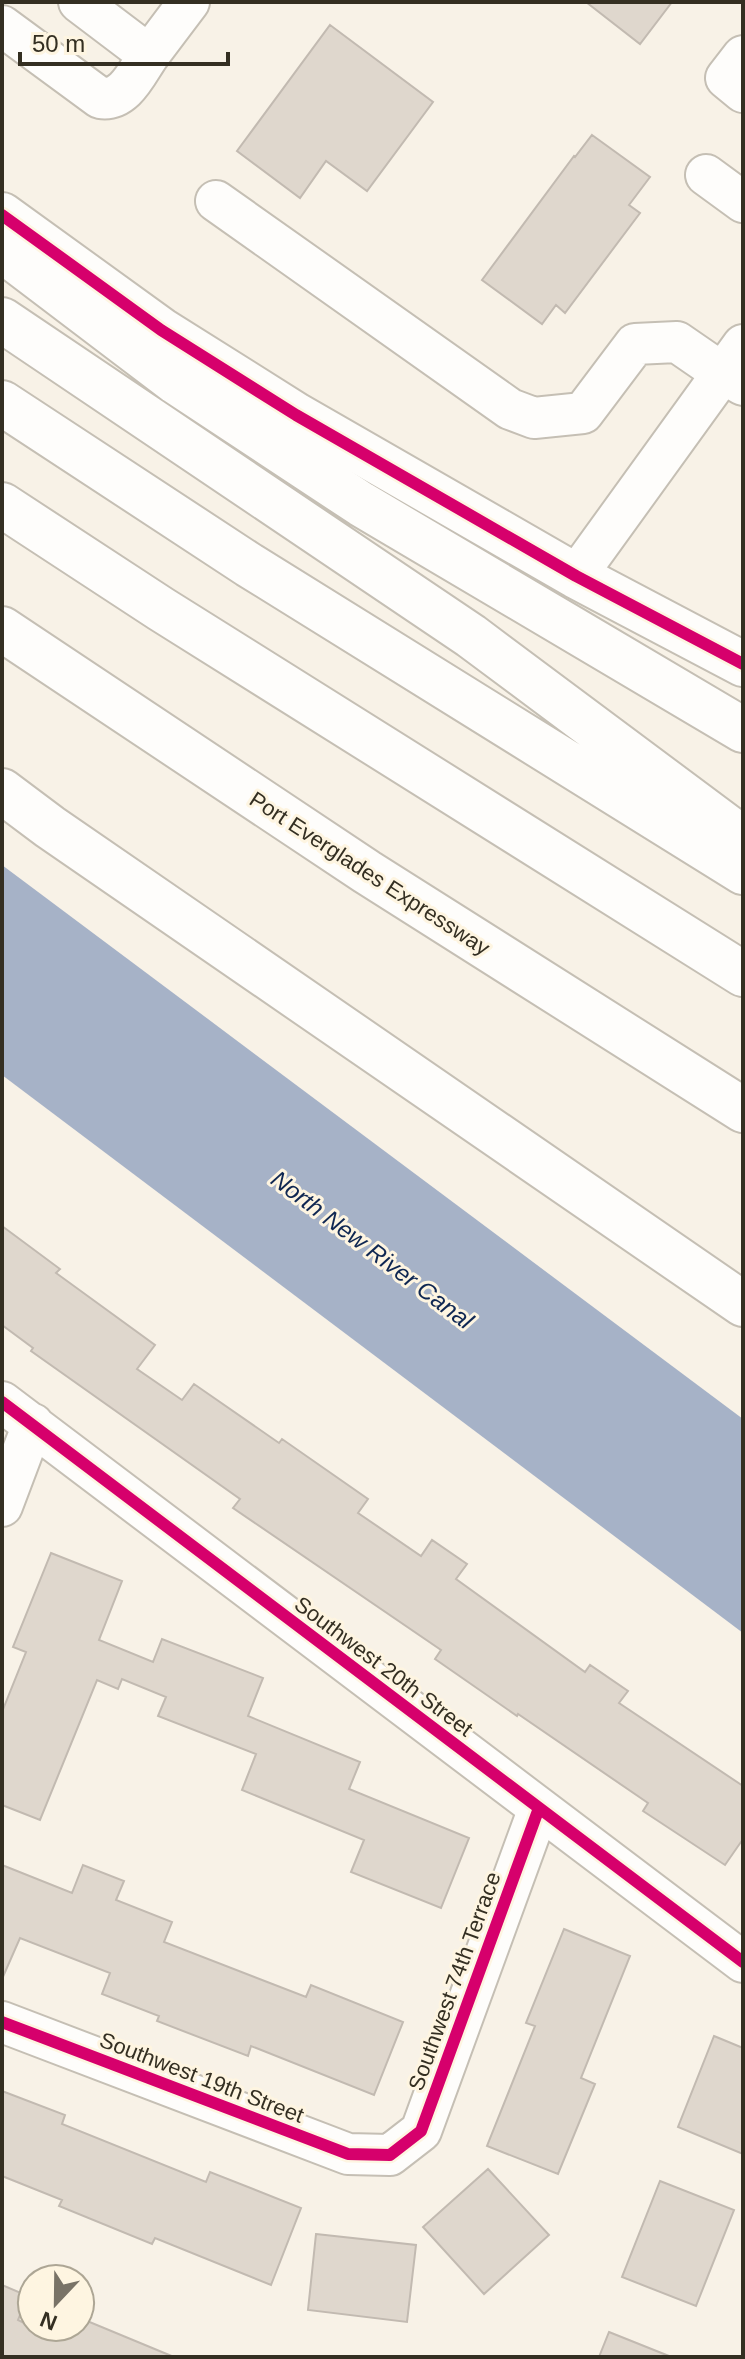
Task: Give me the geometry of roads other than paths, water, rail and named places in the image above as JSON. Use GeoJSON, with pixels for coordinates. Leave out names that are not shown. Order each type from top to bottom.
{"type":"FeatureCollection","features":[{"type":"Feature","properties":{"kind":"main road"},"geometry":{"type":"LineString","coordinates":[[2,215],[161,330],[269,398],[390,471],[576,576],[743,664]]}},
{"type":"Feature","properties":{"kind":"main road"},"geometry":{"type":"LineString","coordinates":[[2,250],[176,382],[361,504],[743,730]]}},
{"type":"Feature","properties":{"kind":"main road"},"geometry":{"type":"LineString","coordinates":[[2,320],[471,636],[743,839]]}},
{"type":"Feature","properties":{"kind":"main road"},"geometry":{"type":"LineString","coordinates":[[2,403],[249,565],[743,872]]}},
{"type":"Feature","properties":{"kind":"main road"},"geometry":{"type":"LineString","coordinates":[[2,505],[161,609],[743,974]]}},
{"type":"Feature","properties":{"kind":"main road","name":"Port Everglades Expressway"},"geometry":{"type":"LineString","coordinates":[[2,629],[367,872],[743,1110]]}},
{"type":"Feature","properties":{"kind":"main road"},"geometry":{"type":"LineString","coordinates":[[2,791],[743,1304]]}},
{"type":"Feature","properties":{"kind":"street"},"geometry":{"type":"LineString","coordinates":[[79,2],[149,55]]}},
{"type":"Feature","properties":{"kind":"street"},"geometry":{"type":"LineString","coordinates":[[2,26],[100,98],[107,99],[127,88],[189,2]]}},
{"type":"Feature","properties":{"kind":"street"},"geometry":{"type":"LineString","coordinates":[[743,56],[726,78],[743,92]]}},
{"type":"Feature","properties":{"kind":"street"},"geometry":{"type":"LineString","coordinates":[[706,175],[743,202]]}},
{"type":"Feature","properties":{"kind":"street"},"geometry":{"type":"LineString","coordinates":[[216,201],[510,409],[534,418],[583,413],[635,344],[677,342],[738,376],[576,576]]}},
{"type":"Feature","properties":{"kind":"street"},"geometry":{"type":"LineString","coordinates":[[2,1506],[17,1413]]}},
{"type":"Feature","properties":{"kind":"street","name":"Southwest 20th Street"},"geometry":{"type":"LineString","coordinates":[[17,1413],[743,1962]]}},
{"type":"Feature","properties":{"kind":"street","name":"Southwest 74th Terrace"},"geometry":{"type":"LineString","coordinates":[[390,2155],[421,2131],[539,1808]]}},
{"type":"Feature","properties":{"kind":"street","name":"Southwest 19th Street"},"geometry":{"type":"LineString","coordinates":[[2,2022],[348,2154],[390,2155]]}},
{"type":"Feature","properties":{"kind":"water","name":"North New River Canal"},"geometry":{"type":"Polygon","coordinates":[[[2,865],[743,1419],[743,1633],[2,1075],[2,865]]]}}]}
